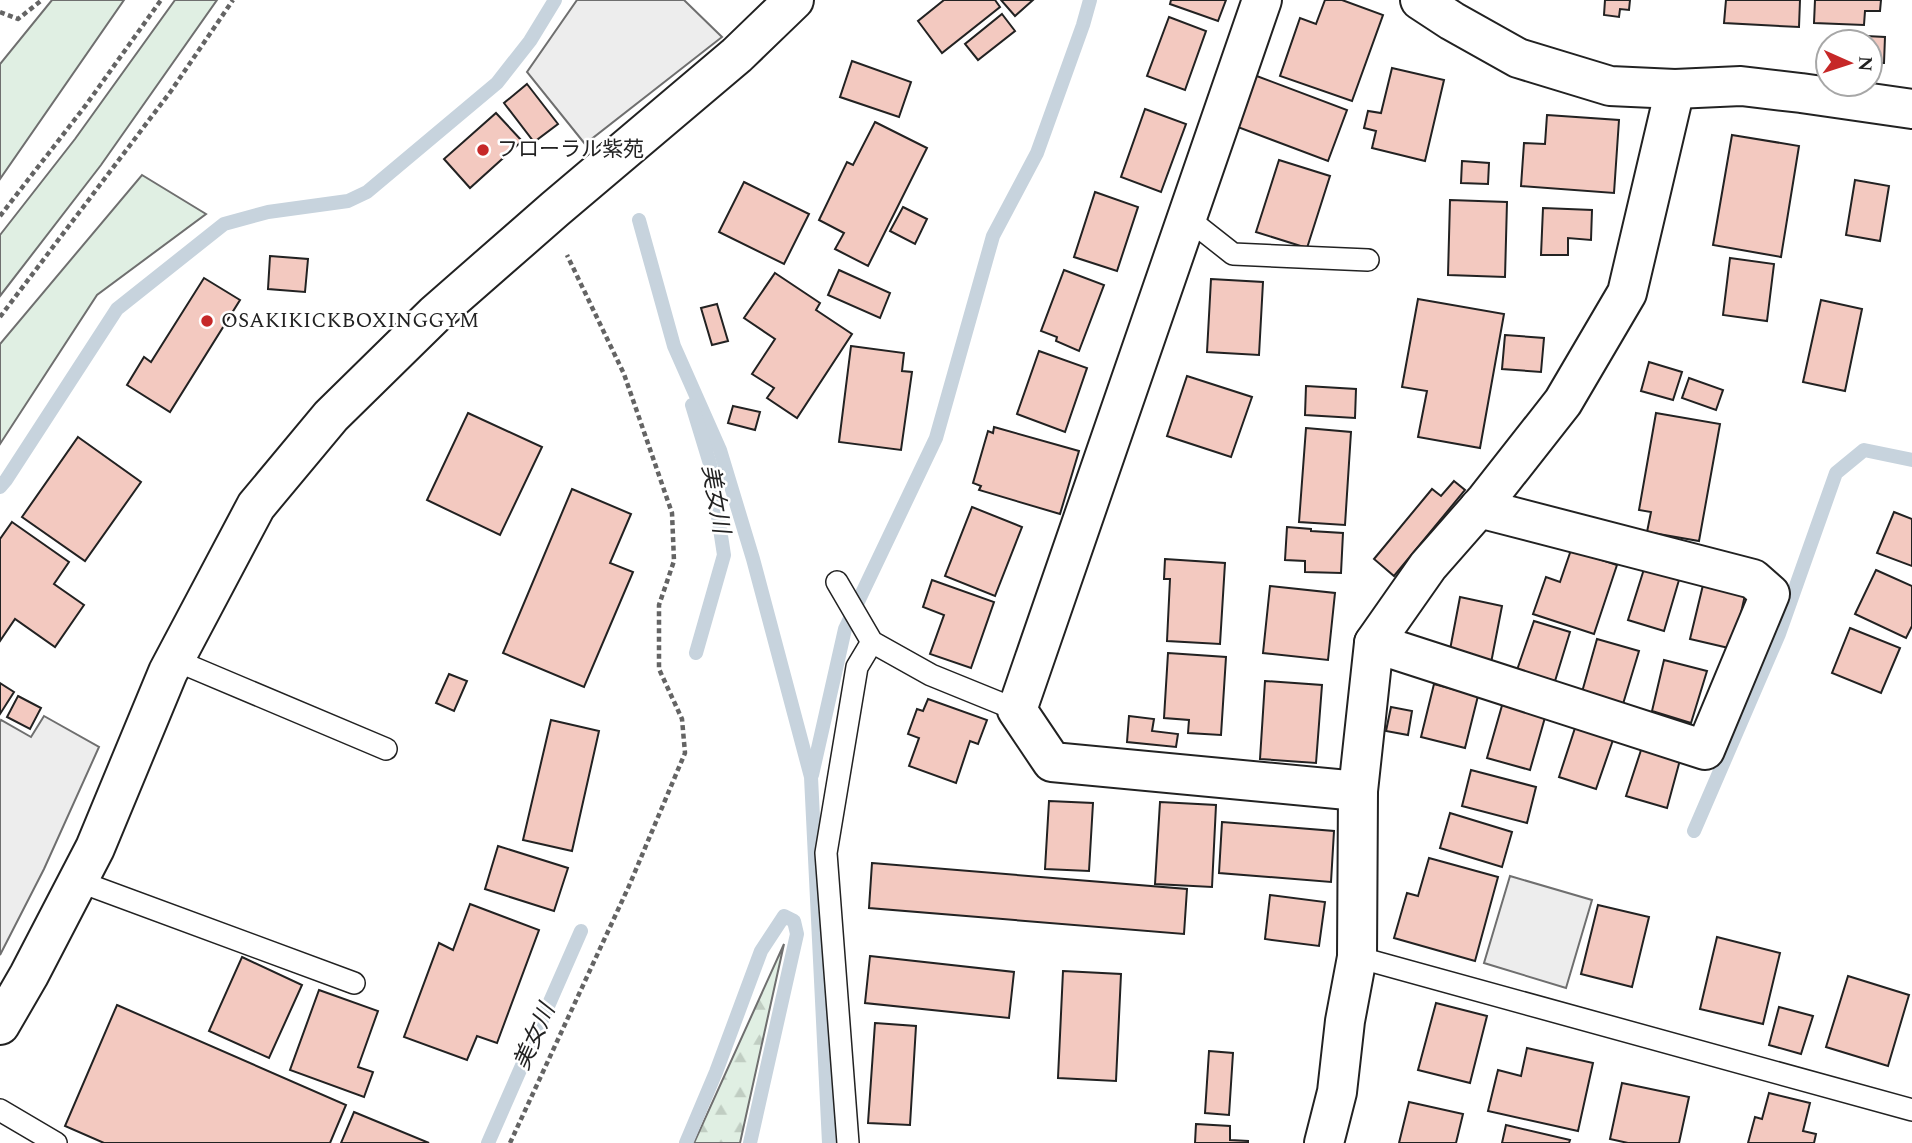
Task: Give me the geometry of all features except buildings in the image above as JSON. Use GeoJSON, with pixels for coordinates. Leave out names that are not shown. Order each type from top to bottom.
{"type":"FeatureCollection","features":[{"type":"Feature","properties":{"kind":"street"},"geometry":{"type":"LineString","coordinates":[[0,1025],[95,848],[168,672],[256,506],[331,416],[435,314],[737,55],[794,0]]}},
{"type":"Feature","properties":{"kind":"street"},"geometry":{"type":"LineString","coordinates":[[1262,0],[1017,709],[1052,762],[1357,791]]}},
{"type":"Feature","properties":{"kind":"street"},"geometry":{"type":"LineString","coordinates":[[1420,0],[1518,58],[1610,86],[1675,89],[1741,86],[1912,108]]}},
{"type":"Feature","properties":{"kind":"street"},"geometry":{"type":"LineString","coordinates":[[1324,1143],[1337,1092],[1345,1021],[1357,957],[1357,791],[1374,643],[1428,566],[1479,508],[1563,401],[1627,293],[1675,89]]}},
{"type":"Feature","properties":{"kind":"street"},"geometry":{"type":"LineString","coordinates":[[1374,643],[1705,751],[1770,594],[1753,579],[1479,508]]}},
{"type":"Feature","properties":{"kind":"lane"},"geometry":{"type":"LineString","coordinates":[[1186,217],[1233,254],[1367,260]]}},
{"type":"Feature","properties":{"kind":"lane"},"geometry":{"type":"LineString","coordinates":[[837,582],[867,634],[931,674],[1017,709]]}},
{"type":"Feature","properties":{"kind":"lane"},"geometry":{"type":"LineString","coordinates":[[848,1143],[826,853],[857,667],[867,634]]}},
{"type":"Feature","properties":{"kind":"lane"},"geometry":{"type":"LineString","coordinates":[[175,660],[386,749]]}},
{"type":"Feature","properties":{"kind":"lane"},"geometry":{"type":"LineString","coordinates":[[78,881],[354,983]]}},
{"type":"Feature","properties":{"kind":"lane"},"geometry":{"type":"LineString","coordinates":[[1357,957],[1912,1110]]}},
{"type":"Feature","properties":{"kind":"lane"},"geometry":{"type":"LineString","coordinates":[[0,1110],[56,1143]]}},
{"type":"Feature","properties":{"kind":"path"},"geometry":{"type":"LineString","coordinates":[[0,12],[18,19],[42,0]]}},
{"type":"Feature","properties":{"kind":"path"},"geometry":{"type":"LineString","coordinates":[[0,216],[161,0]]}},
{"type":"Feature","properties":{"kind":"path"},"geometry":{"type":"LineString","coordinates":[[0,317],[171,91],[233,0]]}},
{"type":"Feature","properties":{"kind":"path"},"geometry":{"type":"LineString","coordinates":[[510,1143],[629,886],[685,753],[682,719],[659,669],[659,605],[674,561],[672,513],[624,374],[572,262],[545,218]]}},
{"type":"Feature","properties":{"kind":"green space"},"geometry":{"type":"Polygon","coordinates":[[[52,0],[124,0],[0,179],[0,64],[52,0]]]}},
{"type":"Feature","properties":{"kind":"green space"},"geometry":{"type":"Polygon","coordinates":[[[175,0],[217,0],[101,165],[0,296],[0,235],[75,139],[175,0]]]}},
{"type":"Feature","properties":{"kind":"green space"},"geometry":{"type":"Polygon","coordinates":[[[142,175],[206,214],[97,295],[0,444],[0,344],[142,175]]]}},
{"type":"Feature","properties":{"kind":"green space"},"geometry":{"type":"Polygon","coordinates":[[[784,944],[740,1143],[694,1143],[784,944]]]}},
{"type":"Feature","properties":{"kind":"shaded area"},"geometry":{"type":"Polygon","coordinates":[[[577,0],[684,0],[722,37],[585,144],[527,72],[577,0]]]}},
{"type":"Feature","properties":{"kind":"shaded area"},"geometry":{"type":"Polygon","coordinates":[[[44,716],[99,747],[44,869],[0,955],[0,722],[1,720],[31,737],[44,716]]]}},
{"type":"Feature","properties":{"kind":"shaded area"},"geometry":{"type":"Polygon","coordinates":[[[1510,876],[1592,900],[1566,988],[1484,963],[1510,876]]]}},
{"type":"Feature","properties":{"kind":"waterway"},"geometry":{"type":"LineString","coordinates":[[0,487],[117,309],[224,224],[268,212],[348,201],[367,192],[497,83],[530,41],[555,0]]}},
{"type":"Feature","properties":{"kind":"waterway"},"geometry":{"type":"LineString","coordinates":[[812,775],[845,629],[936,438],[993,236],[1037,153],[1090,0]]}},
{"type":"Feature","properties":{"kind":"waterway"},"geometry":{"type":"LineString","coordinates":[[639,220],[674,346],[720,450],[753,559],[811,777],[829,1143]]}},
{"type":"Feature","properties":{"kind":"waterway","name":"美女川"},"geometry":{"type":"LineString","coordinates":[[692,405],[710,464],[724,555],[696,653]]}},
{"type":"Feature","properties":{"kind":"waterway"},"geometry":{"type":"LineString","coordinates":[[1694,831],[1779,634],[1836,473],[1864,450],[1912,460]]}},
{"type":"Feature","properties":{"kind":"waterway"},"geometry":{"type":"LineString","coordinates":[[686,1143],[716,1072],[761,951],[784,916],[794,921],[797,934],[750,1143]]}},
{"type":"Feature","properties":{"kind":"waterway","name":"美女川"},"geometry":{"type":"LineString","coordinates":[[488,1143],[581,931]]}},
{"type":"Feature","properties":{"kind":"place","name":"フローラル紫苑"},"geometry":{"type":"Point","coordinates":[483,150]}},
{"type":"Feature","properties":{"kind":"place","name":"OSAKIKICKBOXINGGYM"},"geometry":{"type":"Point","coordinates":[207,321]}}]}
